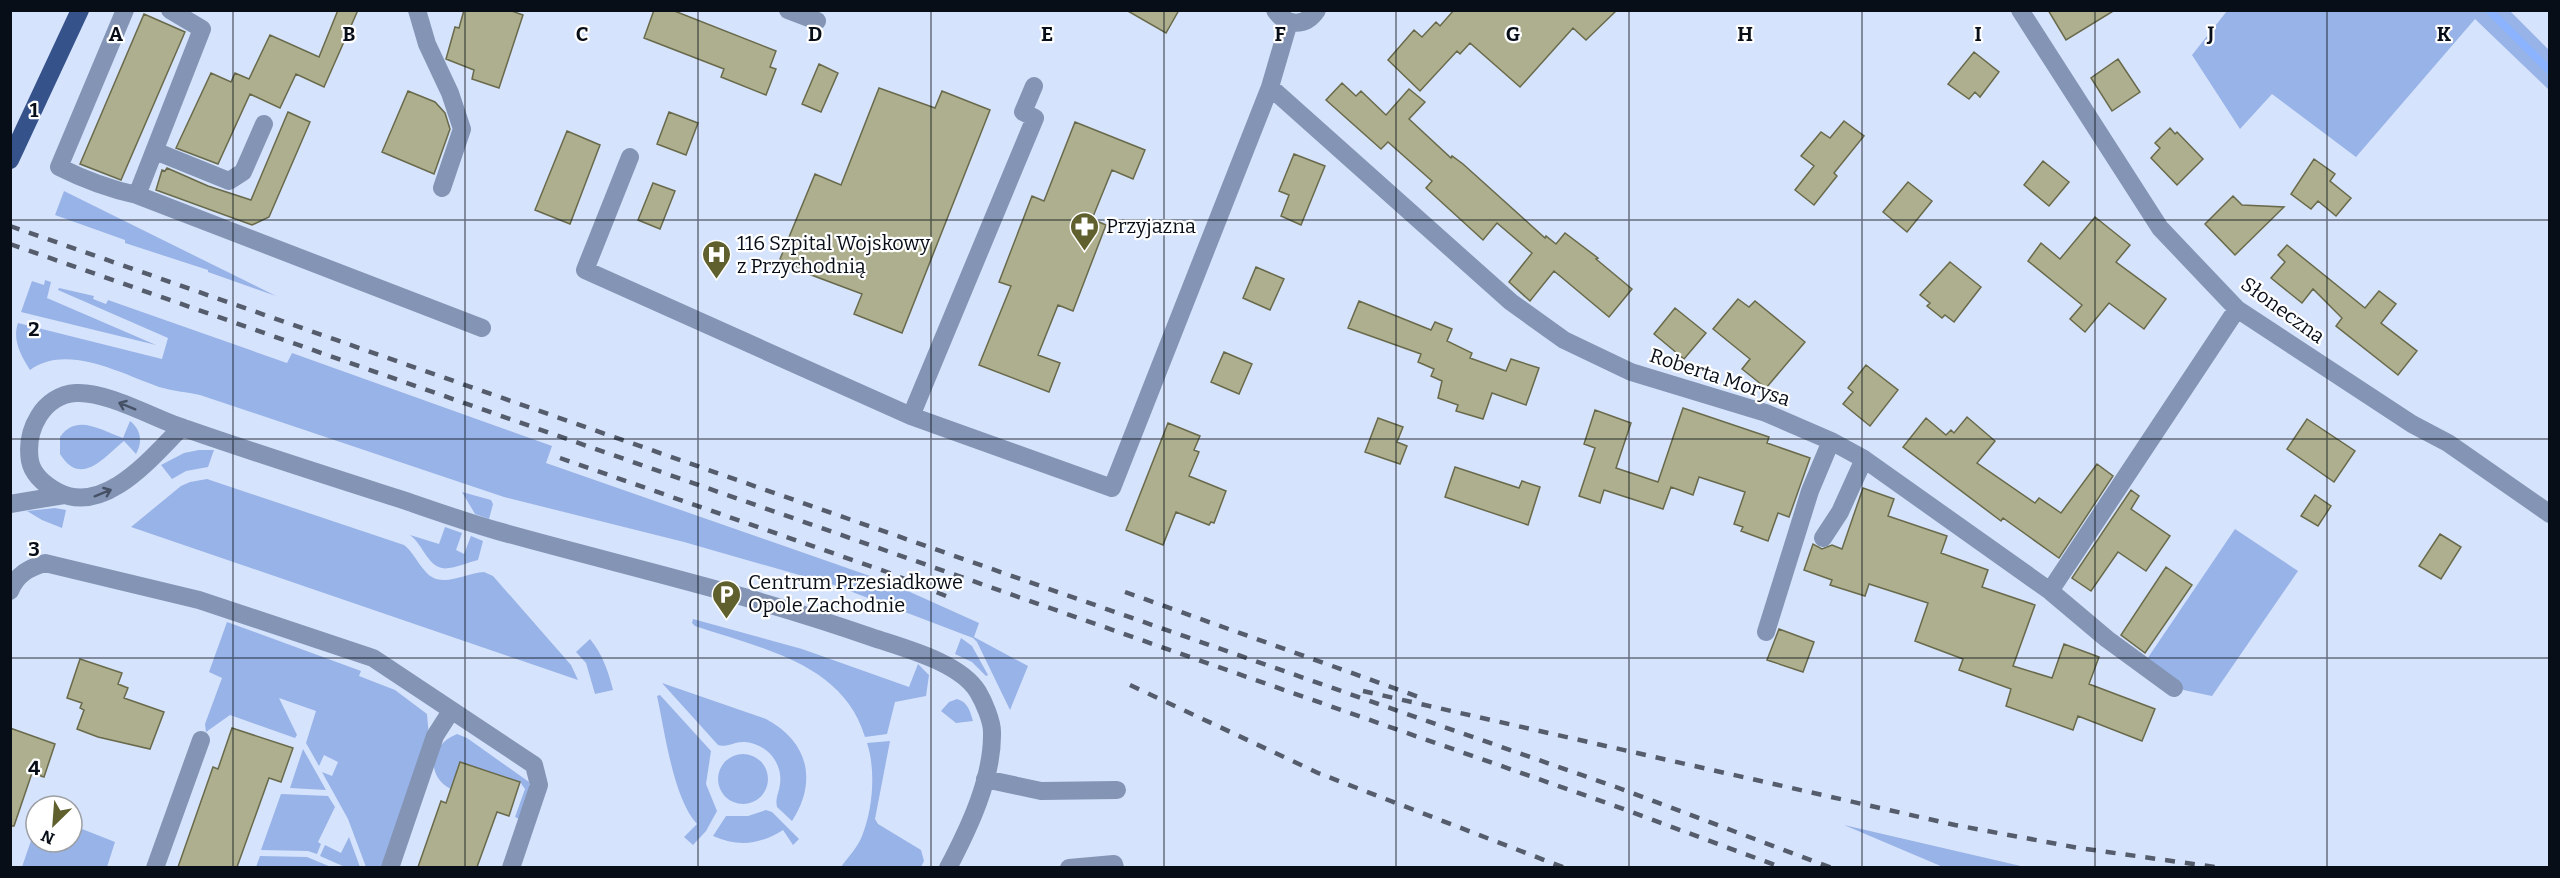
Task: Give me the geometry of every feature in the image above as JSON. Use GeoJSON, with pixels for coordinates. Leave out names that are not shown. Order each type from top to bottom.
{"type":"FeatureCollection","features":[{"type":"Feature","properties":{"kind":"main road"},"geometry":{"type":"LineString","coordinates":[[10,160],[80,10]]}},
{"type":"Feature","properties":{"kind":"street"},"geometry":{"type":"LineString","coordinates":[[125,10],[59,167],[114,190],[137,195],[482,328]]}},
{"type":"Feature","properties":{"kind":"street"},"geometry":{"type":"LineString","coordinates":[[137,195],[202,29],[170,10]]}},
{"type":"Feature","properties":{"kind":"street"},"geometry":{"type":"LineString","coordinates":[[417,10],[427,44],[450,93],[462,129],[442,188]]}},
{"type":"Feature","properties":{"kind":"street"},"geometry":{"type":"LineString","coordinates":[[788,10],[817,21]]}},
{"type":"Feature","properties":{"kind":"street"},"geometry":{"type":"LineString","coordinates":[[630,157],[585,270],[911,416],[1112,488],[1270,87],[1282,16],[1303,22],[1310,19],[1317,10]]}},
{"type":"Feature","properties":{"kind":"street","name":"Słoneczna"},"geometry":{"type":"LineString","coordinates":[[2020,10],[2160,228],[2237,309],[2412,424],[2448,443],[2550,514]]}},
{"type":"Feature","properties":{"kind":"street"},"geometry":{"type":"LineString","coordinates":[[911,416],[1035,118],[1023,112],[1034,86]]}},
{"type":"Feature","properties":{"kind":"street","name":"Roberta Morysa"},"geometry":{"type":"LineString","coordinates":[[1270,87],[1511,302],[1564,340],[1631,372],[1766,413],[1831,441],[1864,459],[2050,591],[2107,639],[2174,688]]}},
{"type":"Feature","properties":{"kind":"street"},"geometry":{"type":"LineString","coordinates":[[155,151],[229,181],[243,171],[264,124]]}},
{"type":"Feature","properties":{"kind":"street"},"geometry":{"type":"LineString","coordinates":[[2050,591],[2237,309]]}},
{"type":"Feature","properties":{"kind":"street"},"geometry":{"type":"LineString","coordinates":[[64,495],[41,480],[33,470],[30,445],[34,423],[41,411],[59,397],[71,393],[98,394],[182,427],[493,530],[798,611],[928,657],[958,672],[977,690],[993,728],[991,754],[985,779],[953,865]]}},
{"type":"Feature","properties":{"kind":"street"},"geometry":{"type":"LineString","coordinates":[[10,504],[64,495],[84,499],[105,494],[182,427]]}},
{"type":"Feature","properties":{"kind":"street"},"geometry":{"type":"LineString","coordinates":[[1766,632],[1810,491],[1831,441]]}},
{"type":"Feature","properties":{"kind":"street"},"geometry":{"type":"LineString","coordinates":[[1823,538],[1840,512],[1864,459]]}},
{"type":"Feature","properties":{"kind":"street"},"geometry":{"type":"LineString","coordinates":[[10,591],[14,580],[29,568],[45,562],[199,600],[373,658],[534,765],[539,785],[512,867]]}},
{"type":"Feature","properties":{"kind":"street"},"geometry":{"type":"LineString","coordinates":[[390,867],[435,736],[451,711]]}},
{"type":"Feature","properties":{"kind":"street"},"geometry":{"type":"LineString","coordinates":[[155,867],[201,740]]}},
{"type":"Feature","properties":{"kind":"street"},"geometry":{"type":"LineString","coordinates":[[985,779],[1041,791],[1117,790]]}},
{"type":"Feature","properties":{"kind":"street"},"geometry":{"type":"LineString","coordinates":[[1069,867],[1113,864],[1116,867]]}},
{"type":"Feature","properties":{"kind":"shaded area"},"geometry":{"type":"Polygon","coordinates":[[[2227,11],[2510,11],[2549,50],[2549,90],[2475,19],[2356,157],[2272,94],[2240,129],[2192,55],[2227,11]]]}},
{"type":"Feature","properties":{"kind":"shaded area"},"geometry":{"type":"Polygon","coordinates":[[[64,191],[276,296],[208,272],[208,270],[125,243],[125,240],[55,215],[64,191]]]}},
{"type":"Feature","properties":{"kind":"shaded area"},"geometry":{"type":"Polygon","coordinates":[[[45,280],[51,282],[47,298],[156,345],[21,312],[32,281],[44,285],[45,280]]]}},
{"type":"Feature","properties":{"kind":"shaded area"},"geometry":{"type":"Polygon","coordinates":[[[59,288],[94,296],[93,299],[106,304],[108,300],[287,363],[292,353],[552,446],[546,463],[890,583],[979,623],[974,637],[1028,666],[1010,710],[973,638],[834,585],[684,542],[504,497],[200,395],[169,390],[94,364],[61,359],[45,362],[30,370],[17,342],[18,323],[162,359],[168,338],[58,290],[59,288]]]}},
{"type":"Feature","properties":{"kind":"shaded area"},"geometry":{"type":"Polygon","coordinates":[[[130,421],[137,428],[140,436],[140,445],[136,454],[124,441],[92,466],[76,469],[68,464],[60,454],[60,437],[74,426],[89,425],[123,438],[130,421]]]}},
{"type":"Feature","properties":{"kind":"shaded area"},"geometry":{"type":"Polygon","coordinates":[[[214,450],[208,467],[186,471],[172,479],[161,465],[184,453],[214,450]]]}},
{"type":"Feature","properties":{"kind":"shaded area"},"geometry":{"type":"Polygon","coordinates":[[[207,479],[404,545],[431,577],[445,580],[484,572],[493,576],[571,665],[578,680],[131,527],[181,486],[207,479]]]}},
{"type":"Feature","properties":{"kind":"shaded area"},"geometry":{"type":"Polygon","coordinates":[[[462,492],[491,500],[493,504],[489,519],[475,514],[462,492]]]}},
{"type":"Feature","properties":{"kind":"shaded area"},"geometry":{"type":"Polygon","coordinates":[[[55,508],[66,510],[62,528],[27,511],[55,508]]]}},
{"type":"Feature","properties":{"kind":"shaded area"},"geometry":{"type":"Polygon","coordinates":[[[445,527],[462,533],[456,550],[464,554],[471,536],[483,541],[478,560],[453,567],[436,566],[410,535],[439,544],[445,527]]]}},
{"type":"Feature","properties":{"kind":"shaded area"},"geometry":{"type":"Polygon","coordinates":[[[2235,529],[2298,571],[2212,696],[2174,688],[2143,665],[2235,529]]]}},
{"type":"Feature","properties":{"kind":"shaded area"},"geometry":{"type":"Polygon","coordinates":[[[693,619],[802,649],[909,687],[918,664],[929,675],[926,696],[895,702],[887,734],[865,737],[854,712],[838,691],[818,675],[771,651],[695,626],[692,623],[693,619]]]}},
{"type":"Feature","properties":{"kind":"shaded area"},"geometry":{"type":"Polygon","coordinates":[[[227,622],[361,671],[359,676],[395,690],[427,714],[429,737],[383,867],[366,867],[348,819],[322,772],[332,776],[338,762],[324,755],[319,766],[306,743],[316,711],[279,698],[297,735],[295,738],[230,715],[206,732],[205,724],[222,678],[209,672],[227,622]]]}},
{"type":"Feature","properties":{"kind":"shaded area"},"geometry":{"type":"Polygon","coordinates":[[[961,638],[972,646],[988,675],[986,676],[972,662],[955,654],[961,638]]]}},
{"type":"Feature","properties":{"kind":"shaded area"},"geometry":{"type":"Polygon","coordinates":[[[590,639],[604,663],[613,690],[595,694],[586,663],[576,652],[590,639]]]}},
{"type":"Feature","properties":{"kind":"shaded area"},"geometry":{"type":"Polygon","coordinates":[[[662,683],[766,719],[791,739],[800,750],[806,777],[805,791],[792,821],[777,807],[780,776],[779,768],[772,756],[753,743],[718,745],[662,683]]]}},
{"type":"Feature","properties":{"kind":"shaded area"},"geometry":{"type":"Polygon","coordinates":[[[660,695],[711,751],[706,784],[717,811],[706,831],[693,845],[684,837],[697,824],[689,813],[676,782],[657,696],[660,695]]]}},
{"type":"Feature","properties":{"kind":"shaded area"},"geometry":{"type":"Polygon","coordinates":[[[961,700],[970,710],[973,721],[956,723],[941,711],[949,702],[961,700]]]}},
{"type":"Feature","properties":{"kind":"shaded area"},"geometry":{"type":"Polygon","coordinates":[[[457,734],[467,738],[529,782],[530,789],[519,819],[515,817],[525,789],[520,782],[460,762],[451,789],[442,783],[434,768],[434,760],[441,745],[457,734]]]}},
{"type":"Feature","properties":{"kind":"shaded area"},"geometry":{"type":"Polygon","coordinates":[[[890,741],[875,819],[878,824],[921,850],[924,861],[921,867],[841,867],[860,840],[869,814],[872,765],[867,743],[890,741]]]}},
{"type":"Feature","properties":{"kind":"shaded area"},"geometry":{"type":"Polygon","coordinates":[[[303,749],[326,790],[290,788],[303,749]]]}},
{"type":"Feature","properties":{"kind":"shaded area"},"geometry":{"type":"Polygon","coordinates":[[[738,754],[748,754],[761,761],[768,774],[768,784],[761,797],[748,804],[738,804],[729,800],[722,793],[718,784],[718,774],[722,765],[729,758],[738,754]]]}},
{"type":"Feature","properties":{"kind":"shaded area"},"geometry":{"type":"Polygon","coordinates":[[[281,794],[328,796],[335,807],[318,842],[321,844],[317,854],[308,851],[261,850],[281,794]]]}},
{"type":"Feature","properties":{"kind":"shaded area"},"geometry":{"type":"Polygon","coordinates":[[[766,810],[772,812],[799,839],[793,845],[783,830],[765,839],[748,843],[731,842],[713,836],[726,816],[748,816],[766,810]]]}},
{"type":"Feature","properties":{"kind":"shaded area"},"geometry":{"type":"Polygon","coordinates":[[[1844,825],[2025,867],[1943,867],[1844,825]]]}},
{"type":"Feature","properties":{"kind":"shaded area"},"geometry":{"type":"Polygon","coordinates":[[[84,830],[115,842],[107,867],[22,867],[26,854],[84,854],[84,830]]]}},
{"type":"Feature","properties":{"kind":"shaded area"},"geometry":{"type":"Polygon","coordinates":[[[349,837],[360,867],[345,867],[320,856],[325,845],[341,853],[349,837]]]}},
{"type":"Feature","properties":{"kind":"shaded area"},"geometry":{"type":"Polygon","coordinates":[[[260,856],[307,857],[331,867],[256,867],[260,856]]]}},
{"type":"Feature","properties":{"kind":"building"},"geometry":{"type":"Polygon","coordinates":[[[338,10],[358,10],[324,87],[296,74],[280,108],[250,94],[218,164],[176,148],[211,73],[231,82],[235,73],[249,79],[270,35],[319,57],[338,10]]]}},
{"type":"Feature","properties":{"kind":"building"},"geometry":{"type":"Polygon","coordinates":[[[464,10],[509,10],[523,15],[499,88],[472,79],[474,70],[446,59],[455,27],[459,28],[464,10]]]}},
{"type":"Feature","properties":{"kind":"building"},"geometry":{"type":"Polygon","coordinates":[[[654,10],[672,10],[776,51],[770,67],[776,69],[766,95],[721,77],[724,69],[644,38],[654,10]]]}},
{"type":"Feature","properties":{"kind":"building"},"geometry":{"type":"Polygon","coordinates":[[[1126,10],[1179,10],[1166,33],[1126,10]]]}},
{"type":"Feature","properties":{"kind":"building"},"geometry":{"type":"Polygon","coordinates":[[[1454,10],[1617,10],[1586,40],[1573,28],[1520,87],[1470,43],[1460,54],[1457,51],[1420,91],[1388,60],[1414,30],[1422,37],[1436,22],[1440,26],[1454,10]]]}},
{"type":"Feature","properties":{"kind":"building"},"geometry":{"type":"Polygon","coordinates":[[[2048,10],[2115,10],[2066,40],[2048,10]]]}},
{"type":"Feature","properties":{"kind":"building"},"geometry":{"type":"Polygon","coordinates":[[[144,14],[185,32],[121,180],[80,164],[144,14]]]}},
{"type":"Feature","properties":{"kind":"building"},"geometry":{"type":"Polygon","coordinates":[[[1974,52],[1999,72],[1980,97],[1975,92],[1969,99],[1948,84],[1974,52]]]}},
{"type":"Feature","properties":{"kind":"building"},"geometry":{"type":"Polygon","coordinates":[[[2118,59],[2140,92],[2112,111],[2091,78],[2118,59]]]}},
{"type":"Feature","properties":{"kind":"building"},"geometry":{"type":"Polygon","coordinates":[[[819,64],[838,73],[821,112],[802,104],[819,64]]]}},
{"type":"Feature","properties":{"kind":"building"},"geometry":{"type":"Polygon","coordinates":[[[1342,83],[1356,96],[1361,91],[1386,115],[1409,89],[1425,102],[1409,119],[1451,158],[1452,156],[1463,164],[1545,238],[1546,236],[1556,244],[1565,233],[1598,258],[1596,259],[1632,289],[1609,317],[1554,271],[1530,301],[1509,282],[1532,253],[1497,223],[1483,240],[1426,188],[1432,181],[1388,142],[1381,149],[1326,100],[1342,83]]]}},
{"type":"Feature","properties":{"kind":"building"},"geometry":{"type":"Polygon","coordinates":[[[879,88],[935,108],[942,91],[990,110],[902,333],[854,314],[862,294],[806,273],[807,271],[780,259],[815,174],[841,185],[879,88]]]}},
{"type":"Feature","properties":{"kind":"building"},"geometry":{"type":"Polygon","coordinates":[[[408,91],[435,102],[445,113],[450,129],[434,174],[382,152],[408,91]]]}},
{"type":"Feature","properties":{"kind":"building"},"geometry":{"type":"Polygon","coordinates":[[[288,112],[310,122],[269,217],[252,225],[156,190],[162,170],[165,171],[167,168],[208,186],[251,200],[288,112]]]}},
{"type":"Feature","properties":{"kind":"building"},"geometry":{"type":"Polygon","coordinates":[[[669,112],[698,123],[686,155],[657,144],[669,112]]]}},
{"type":"Feature","properties":{"kind":"building"},"geometry":{"type":"Polygon","coordinates":[[[1844,121],[1864,136],[1834,173],[1837,176],[1814,205],[1795,190],[1814,166],[1801,156],[1821,132],[1830,138],[1844,121]]]}},
{"type":"Feature","properties":{"kind":"building"},"geometry":{"type":"Polygon","coordinates":[[[1075,122],[1145,150],[1133,179],[1112,170],[1092,219],[1106,225],[1073,311],[1058,305],[1038,355],[1060,363],[1049,392],[979,365],[1011,286],[999,282],[1032,196],[1044,201],[1075,122]]]}},
{"type":"Feature","properties":{"kind":"building"},"geometry":{"type":"Polygon","coordinates":[[[2170,128],[2175,134],[2177,132],[2203,159],[2177,185],[2151,158],[2160,148],[2155,143],[2170,128]]]}},
{"type":"Feature","properties":{"kind":"building"},"geometry":{"type":"Polygon","coordinates":[[[567,131],[600,145],[570,224],[535,210],[567,131]]]}},
{"type":"Feature","properties":{"kind":"building"},"geometry":{"type":"Polygon","coordinates":[[[1294,154],[1325,166],[1301,225],[1281,216],[1289,195],[1279,191],[1294,154]]]}},
{"type":"Feature","properties":{"kind":"building"},"geometry":{"type":"Polygon","coordinates":[[[2314,159],[2335,174],[2330,181],[2351,198],[2336,216],[2318,201],[2311,209],[2291,194],[2314,159]]]}},
{"type":"Feature","properties":{"kind":"building"},"geometry":{"type":"Polygon","coordinates":[[[2043,161],[2069,182],[2049,206],[2024,185],[2043,161]]]}},
{"type":"Feature","properties":{"kind":"building"},"geometry":{"type":"Polygon","coordinates":[[[1908,182],[1932,201],[1907,232],[1883,212],[1908,182]]]}},
{"type":"Feature","properties":{"kind":"building"},"geometry":{"type":"Polygon","coordinates":[[[653,183],[675,191],[660,229],[638,220],[653,183]]]}},
{"type":"Feature","properties":{"kind":"building"},"geometry":{"type":"Polygon","coordinates":[[[2233,196],[2242,205],[2284,207],[2235,255],[2205,224],[2233,196]]]}},
{"type":"Feature","properties":{"kind":"building"},"geometry":{"type":"Polygon","coordinates":[[[2095,217],[2130,245],[2116,262],[2166,299],[2144,329],[2109,303],[2085,332],[2070,319],[2082,305],[2028,261],[2041,243],[2060,259],[2095,217]]]}},
{"type":"Feature","properties":{"kind":"building"},"geometry":{"type":"Polygon","coordinates":[[[2287,245],[2365,308],[2379,291],[2396,304],[2381,323],[2417,351],[2398,375],[2336,326],[2342,318],[2313,289],[2302,303],[2271,278],[2285,262],[2278,255],[2287,245]]]}},
{"type":"Feature","properties":{"kind":"building"},"geometry":{"type":"Polygon","coordinates":[[[1950,262],[1981,287],[1954,322],[1945,315],[1942,318],[1927,306],[1930,303],[1920,295],[1950,262]]]}},
{"type":"Feature","properties":{"kind":"building"},"geometry":{"type":"Polygon","coordinates":[[[1256,267],[1284,279],[1270,310],[1243,298],[1256,267]]]}},
{"type":"Feature","properties":{"kind":"building"},"geometry":{"type":"Polygon","coordinates":[[[1738,299],[1749,307],[1755,301],[1805,342],[1766,388],[1742,369],[1750,359],[1713,329],[1738,299]]]}},
{"type":"Feature","properties":{"kind":"building"},"geometry":{"type":"Polygon","coordinates":[[[1359,301],[1431,330],[1435,322],[1452,329],[1447,341],[1472,353],[1470,358],[1506,371],[1511,359],[1539,368],[1526,405],[1492,393],[1483,419],[1456,411],[1458,405],[1438,398],[1442,381],[1431,376],[1434,369],[1418,362],[1421,354],[1348,328],[1359,301]]]}},
{"type":"Feature","properties":{"kind":"building"},"geometry":{"type":"Polygon","coordinates":[[[1675,308],[1706,333],[1684,359],[1654,334],[1675,308]]]}},
{"type":"Feature","properties":{"kind":"building"},"geometry":{"type":"Polygon","coordinates":[[[1224,352],[1252,364],[1239,394],[1211,382],[1224,352]]]}},
{"type":"Feature","properties":{"kind":"building"},"geometry":{"type":"Polygon","coordinates":[[[1866,365],[1898,390],[1870,426],[1843,404],[1853,392],[1848,388],[1866,365]]]}},
{"type":"Feature","properties":{"kind":"building"},"geometry":{"type":"Polygon","coordinates":[[[1683,408],[1769,437],[1767,443],[1810,458],[1789,517],[1778,513],[1768,541],[1741,531],[1743,527],[1734,524],[1745,492],[1699,477],[1693,495],[1671,487],[1663,509],[1604,490],[1600,503],[1579,496],[1595,448],[1584,444],[1595,410],[1631,423],[1616,468],[1658,482],[1683,408]]]}},
{"type":"Feature","properties":{"kind":"building"},"geometry":{"type":"Polygon","coordinates":[[[1967,417],[1995,441],[1977,463],[2035,503],[2039,498],[2061,513],[2097,464],[2113,476],[2059,558],[2003,518],[2001,521],[1903,447],[1926,418],[1946,435],[1951,430],[1954,433],[1967,417]]]}},
{"type":"Feature","properties":{"kind":"building"},"geometry":{"type":"Polygon","coordinates":[[[1378,418],[1403,427],[1397,442],[1407,446],[1400,464],[1365,452],[1378,418]]]}},
{"type":"Feature","properties":{"kind":"building"},"geometry":{"type":"Polygon","coordinates":[[[2307,419],[2355,451],[2334,482],[2287,449],[2307,419]]]}},
{"type":"Feature","properties":{"kind":"building"},"geometry":{"type":"Polygon","coordinates":[[[1168,423],[1200,436],[1194,450],[1199,452],[1189,476],[1226,491],[1214,523],[1211,522],[1209,525],[1176,512],[1163,545],[1126,530],[1168,423]]]}},
{"type":"Feature","properties":{"kind":"building"},"geometry":{"type":"Polygon","coordinates":[[[1455,467],[1519,488],[1522,481],[1540,487],[1528,525],[1445,497],[1455,467]]]}},
{"type":"Feature","properties":{"kind":"building"},"geometry":{"type":"Polygon","coordinates":[[[1863,488],[1894,499],[1888,516],[1947,536],[1941,553],[1988,570],[1982,587],[2035,605],[2013,666],[2052,678],[2064,644],[2099,657],[2089,684],[2155,709],[2142,741],[2078,716],[2073,730],[2006,706],[2011,689],[1959,670],[1963,659],[1915,641],[1928,603],[1869,584],[1865,596],[1830,585],[1832,580],[1804,570],[1813,544],[1822,549],[1832,545],[1842,549],[1863,488]]]}},
{"type":"Feature","properties":{"kind":"building"},"geometry":{"type":"Polygon","coordinates":[[[2131,490],[2139,496],[2131,509],[2170,536],[2146,571],[2118,552],[2091,591],[2072,578],[2131,490]]]}},
{"type":"Feature","properties":{"kind":"building"},"geometry":{"type":"Polygon","coordinates":[[[2315,495],[2331,506],[2318,526],[2301,516],[2315,495]]]}},
{"type":"Feature","properties":{"kind":"building"},"geometry":{"type":"Polygon","coordinates":[[[2440,534],[2461,547],[2441,579],[2419,566],[2440,534]]]}},
{"type":"Feature","properties":{"kind":"building"},"geometry":{"type":"Polygon","coordinates":[[[2166,567],[2192,585],[2145,653],[2121,635],[2166,567]]]}},
{"type":"Feature","properties":{"kind":"building"},"geometry":{"type":"Polygon","coordinates":[[[1779,629],[1814,642],[1803,672],[1767,660],[1779,629]]]}},
{"type":"Feature","properties":{"kind":"building"},"geometry":{"type":"Polygon","coordinates":[[[80,659],[122,673],[118,684],[128,688],[124,698],[164,712],[150,749],[98,737],[77,729],[84,710],[80,708],[82,703],[67,698],[80,659]]]}},
{"type":"Feature","properties":{"kind":"building"},"geometry":{"type":"Polygon","coordinates":[[[10,728],[55,744],[44,777],[32,773],[14,826],[10,826],[10,728]]]}},
{"type":"Feature","properties":{"kind":"building"},"geometry":{"type":"Polygon","coordinates":[[[232,728],[293,748],[281,782],[269,778],[237,867],[178,867],[213,767],[218,769],[232,728]]]}},
{"type":"Feature","properties":{"kind":"building"},"geometry":{"type":"Polygon","coordinates":[[[460,762],[520,782],[509,816],[497,812],[477,867],[418,867],[441,801],[446,803],[460,762]]]}},
{"type":"Feature","properties":{"kind":"waterway"},"geometry":{"type":"LineString","coordinates":[[2489,10],[2550,71]]}},
{"type":"Feature","properties":{"kind":"railway"},"geometry":{"type":"LineString","coordinates":[[10,226],[1616,787],[1832,868]]}},
{"type":"Feature","properties":{"kind":"railway"},"geometry":{"type":"LineString","coordinates":[[10,244],[1607,803],[1783,868]]}},
{"type":"Feature","properties":{"kind":"railway"},"geometry":{"type":"LineString","coordinates":[[560,458],[887,572],[946,596]]}},
{"type":"Feature","properties":{"kind":"railway"},"geometry":{"type":"LineString","coordinates":[[1125,592],[1419,697]]}},
{"type":"Feature","properties":{"kind":"railway"},"geometry":{"type":"LineString","coordinates":[[1130,685],[1318,773],[1565,868]]}},
{"type":"Feature","properties":{"kind":"railway"},"geometry":{"type":"LineString","coordinates":[[1363,691],[1955,825],[2079,848],[2222,868]]}},
{"type":"Feature","properties":{"kind":"place","name":"Przyjazna"},"geometry":{"type":"Point","coordinates":[1085,252]}},
{"type":"Feature","properties":{"kind":"place","name":"116 Szpital Wojskowy z Przychodnią"},"geometry":{"type":"Point","coordinates":[716,280]}},
{"type":"Feature","properties":{"kind":"place","name":"Centrum Przesiadkowe Opole Zachodnie"},"geometry":{"type":"Point","coordinates":[727,620]}}]}
